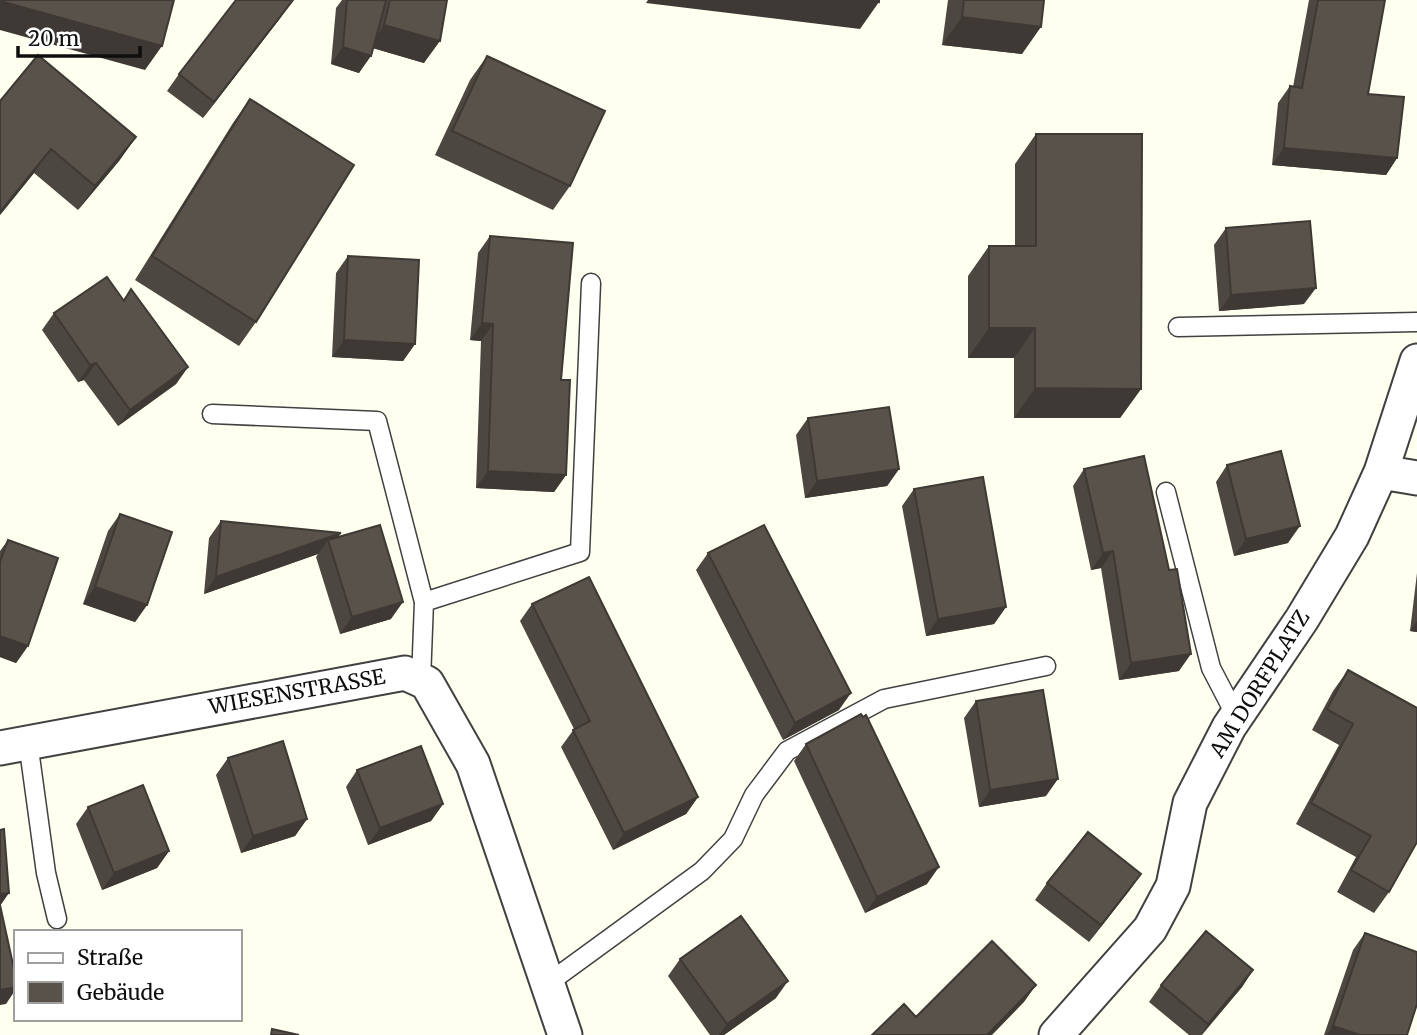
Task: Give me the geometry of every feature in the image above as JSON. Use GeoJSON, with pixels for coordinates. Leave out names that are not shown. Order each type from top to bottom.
{"type":"FeatureCollection","features":[{"type":"Feature","properties":{"kind":"street","name":"AM DORFPLATZ"},"geometry":{"type":"LineString","coordinates":[[1056,1035],[1150,929],[1173,886],[1190,803],[1236,716],[1302,620],[1345,548],[1381,472],[1417,361]]}},
{"type":"Feature","properties":{"kind":"street"},"geometry":{"type":"LineString","coordinates":[[1381,472],[1417,478]]}},
{"type":"Feature","properties":{"kind":"street","name":"WIESENSTRASSE"},"geometry":{"type":"LineString","coordinates":[[14,745],[405,673],[421,681]]}},
{"type":"Feature","properties":{"kind":"street"},"geometry":{"type":"LineString","coordinates":[[421,681],[427,683],[473,764],[565,1035]]}},
{"type":"Feature","properties":{"kind":"lane"},"geometry":{"type":"LineString","coordinates":[[424,601],[580,552],[591,283]]}},
{"type":"Feature","properties":{"kind":"lane"},"geometry":{"type":"LineString","coordinates":[[1178,327],[1417,322]]}},
{"type":"Feature","properties":{"kind":"lane"},"geometry":{"type":"LineString","coordinates":[[212,414],[377,421],[424,601],[421,681]]}},
{"type":"Feature","properties":{"kind":"lane"},"geometry":{"type":"LineString","coordinates":[[1167,492],[1211,668],[1236,716]]}},
{"type":"Feature","properties":{"kind":"lane"},"geometry":{"type":"LineString","coordinates":[[547,984],[702,871],[733,839],[754,795],[787,751],[884,699],[1046,666]]}},
{"type":"Feature","properties":{"kind":"lane"},"geometry":{"type":"LineString","coordinates":[[14,745],[57,919]]}},
{"type":"Feature","properties":{"kind":"building"},"geometry":{"type":"Polygon","coordinates":[[[0,0],[174,0],[162,46],[0,0]]]}},
{"type":"Feature","properties":{"kind":"building"},"geometry":{"type":"Polygon","coordinates":[[[236,0],[293,0],[214,102],[179,74],[236,0]]]}},
{"type":"Feature","properties":{"kind":"building"},"geometry":{"type":"Polygon","coordinates":[[[347,0],[386,1],[371,56],[343,47],[347,0]]]}},
{"type":"Feature","properties":{"kind":"building"},"geometry":{"type":"Polygon","coordinates":[[[390,0],[447,0],[440,41],[384,25],[390,0]]]}},
{"type":"Feature","properties":{"kind":"building"},"geometry":{"type":"Polygon","coordinates":[[[964,0],[1044,0],[1041,27],[962,17],[964,0]]]}},
{"type":"Feature","properties":{"kind":"building"},"geometry":{"type":"Polygon","coordinates":[[[1318,0],[1385,0],[1368,94],[1404,97],[1397,158],[1284,148],[1290,86],[1302,88],[1318,0]]]}},
{"type":"Feature","properties":{"kind":"building"},"geometry":{"type":"Polygon","coordinates":[[[38,55],[136,137],[95,186],[51,149],[0,212],[0,101],[38,55]]]}},
{"type":"Feature","properties":{"kind":"building"},"geometry":{"type":"Polygon","coordinates":[[[487,56],[605,111],[570,186],[452,131],[487,56]]]}},
{"type":"Feature","properties":{"kind":"building"},"geometry":{"type":"Polygon","coordinates":[[[250,99],[354,165],[256,322],[152,256],[250,99]]]}},
{"type":"Feature","properties":{"kind":"building"},"geometry":{"type":"Polygon","coordinates":[[[1036,134],[1142,134],[1141,389],[1035,388],[1035,328],[989,328],[989,246],[1036,246],[1036,134]]]}},
{"type":"Feature","properties":{"kind":"building"},"geometry":{"type":"Polygon","coordinates":[[[1310,221],[1316,288],[1231,295],[1226,228],[1310,221]]]}},
{"type":"Feature","properties":{"kind":"building"},"geometry":{"type":"Polygon","coordinates":[[[490,236],[573,243],[561,380],[570,380],[566,475],[488,471],[493,324],[482,323],[490,236]]]}},
{"type":"Feature","properties":{"kind":"building"},"geometry":{"type":"Polygon","coordinates":[[[348,256],[419,260],[415,344],[344,340],[348,256]]]}},
{"type":"Feature","properties":{"kind":"building"},"geometry":{"type":"Polygon","coordinates":[[[107,277],[124,301],[131,289],[188,367],[130,410],[96,363],[90,365],[54,313],[107,277]]]}},
{"type":"Feature","properties":{"kind":"building"},"geometry":{"type":"Polygon","coordinates":[[[889,407],[899,469],[817,481],[808,418],[889,407]]]}},
{"type":"Feature","properties":{"kind":"building"},"geometry":{"type":"Polygon","coordinates":[[[1281,451],[1300,526],[1246,539],[1227,465],[1281,451]]]}},
{"type":"Feature","properties":{"kind":"building"},"geometry":{"type":"Polygon","coordinates":[[[1144,456],[1169,570],[1177,569],[1191,654],[1131,663],[1113,551],[1103,553],[1084,469],[1144,456]]]}},
{"type":"Feature","properties":{"kind":"building"},"geometry":{"type":"Polygon","coordinates":[[[983,477],[1006,607],[938,619],[914,489],[983,477]]]}},
{"type":"Feature","properties":{"kind":"building"},"geometry":{"type":"Polygon","coordinates":[[[120,514],[172,532],[147,605],[95,587],[120,514]]]}},
{"type":"Feature","properties":{"kind":"building"},"geometry":{"type":"Polygon","coordinates":[[[221,521],[341,533],[216,577],[221,521]]]}},
{"type":"Feature","properties":{"kind":"building"},"geometry":{"type":"Polygon","coordinates":[[[380,525],[403,602],[352,617],[328,540],[380,525]]]}},
{"type":"Feature","properties":{"kind":"building"},"geometry":{"type":"Polygon","coordinates":[[[764,525],[851,693],[795,723],[708,553],[764,525]]]}},
{"type":"Feature","properties":{"kind":"building"},"geometry":{"type":"Polygon","coordinates":[[[8,540],[58,558],[28,646],[0,636],[0,562],[8,540]]]}},
{"type":"Feature","properties":{"kind":"building"},"geometry":{"type":"Polygon","coordinates":[[[589,577],[698,797],[624,833],[573,730],[590,721],[532,604],[589,577]]]}},
{"type":"Feature","properties":{"kind":"building"},"geometry":{"type":"Polygon","coordinates":[[[1348,670],[1417,708],[1417,842],[1389,892],[1351,870],[1371,836],[1311,803],[1353,724],[1327,709],[1348,670]]]}},
{"type":"Feature","properties":{"kind":"building"},"geometry":{"type":"Polygon","coordinates":[[[1043,690],[1058,779],[990,790],[976,701],[1043,690]]]}},
{"type":"Feature","properties":{"kind":"building"},"geometry":{"type":"Polygon","coordinates":[[[861,714],[863,717],[866,715],[939,867],[877,897],[806,744],[861,714]]]}},
{"type":"Feature","properties":{"kind":"building"},"geometry":{"type":"Polygon","coordinates":[[[283,741],[307,819],[253,836],[228,758],[283,741]]]}},
{"type":"Feature","properties":{"kind":"building"},"geometry":{"type":"Polygon","coordinates":[[[421,746],[443,804],[380,828],[357,770],[421,746]]]}},
{"type":"Feature","properties":{"kind":"building"},"geometry":{"type":"Polygon","coordinates":[[[143,785],[169,851],[114,873],[88,807],[143,785]]]}},
{"type":"Feature","properties":{"kind":"building"},"geometry":{"type":"Polygon","coordinates":[[[4,829],[9,893],[0,894],[0,830],[4,829]]]}},
{"type":"Feature","properties":{"kind":"building"},"geometry":{"type":"Polygon","coordinates":[[[1088,832],[1141,874],[1101,925],[1047,883],[1088,832]]]}},
{"type":"Feature","properties":{"kind":"building"},"geometry":{"type":"Polygon","coordinates":[[[0,905],[14,969],[14,987],[0,990],[0,905]]]}},
{"type":"Feature","properties":{"kind":"building"},"geometry":{"type":"Polygon","coordinates":[[[741,916],[788,981],[727,1024],[680,959],[741,916]]]}},
{"type":"Feature","properties":{"kind":"building"},"geometry":{"type":"Polygon","coordinates":[[[1206,931],[1253,970],[1208,1024],[1161,985],[1206,931]]]}},
{"type":"Feature","properties":{"kind":"building"},"geometry":{"type":"Polygon","coordinates":[[[1365,933],[1417,952],[1417,1004],[1407,1035],[1360,1035],[1333,1026],[1365,933]]]}},
{"type":"Feature","properties":{"kind":"building"},"geometry":{"type":"Polygon","coordinates":[[[992,941],[1036,985],[987,1035],[872,1035],[904,1004],[916,1017],[992,941]]]}},
{"type":"Feature","properties":{"kind":"building"},"geometry":{"type":"Polygon","coordinates":[[[272,1029],[299,1035],[271,1035],[272,1029]]]}}]}
